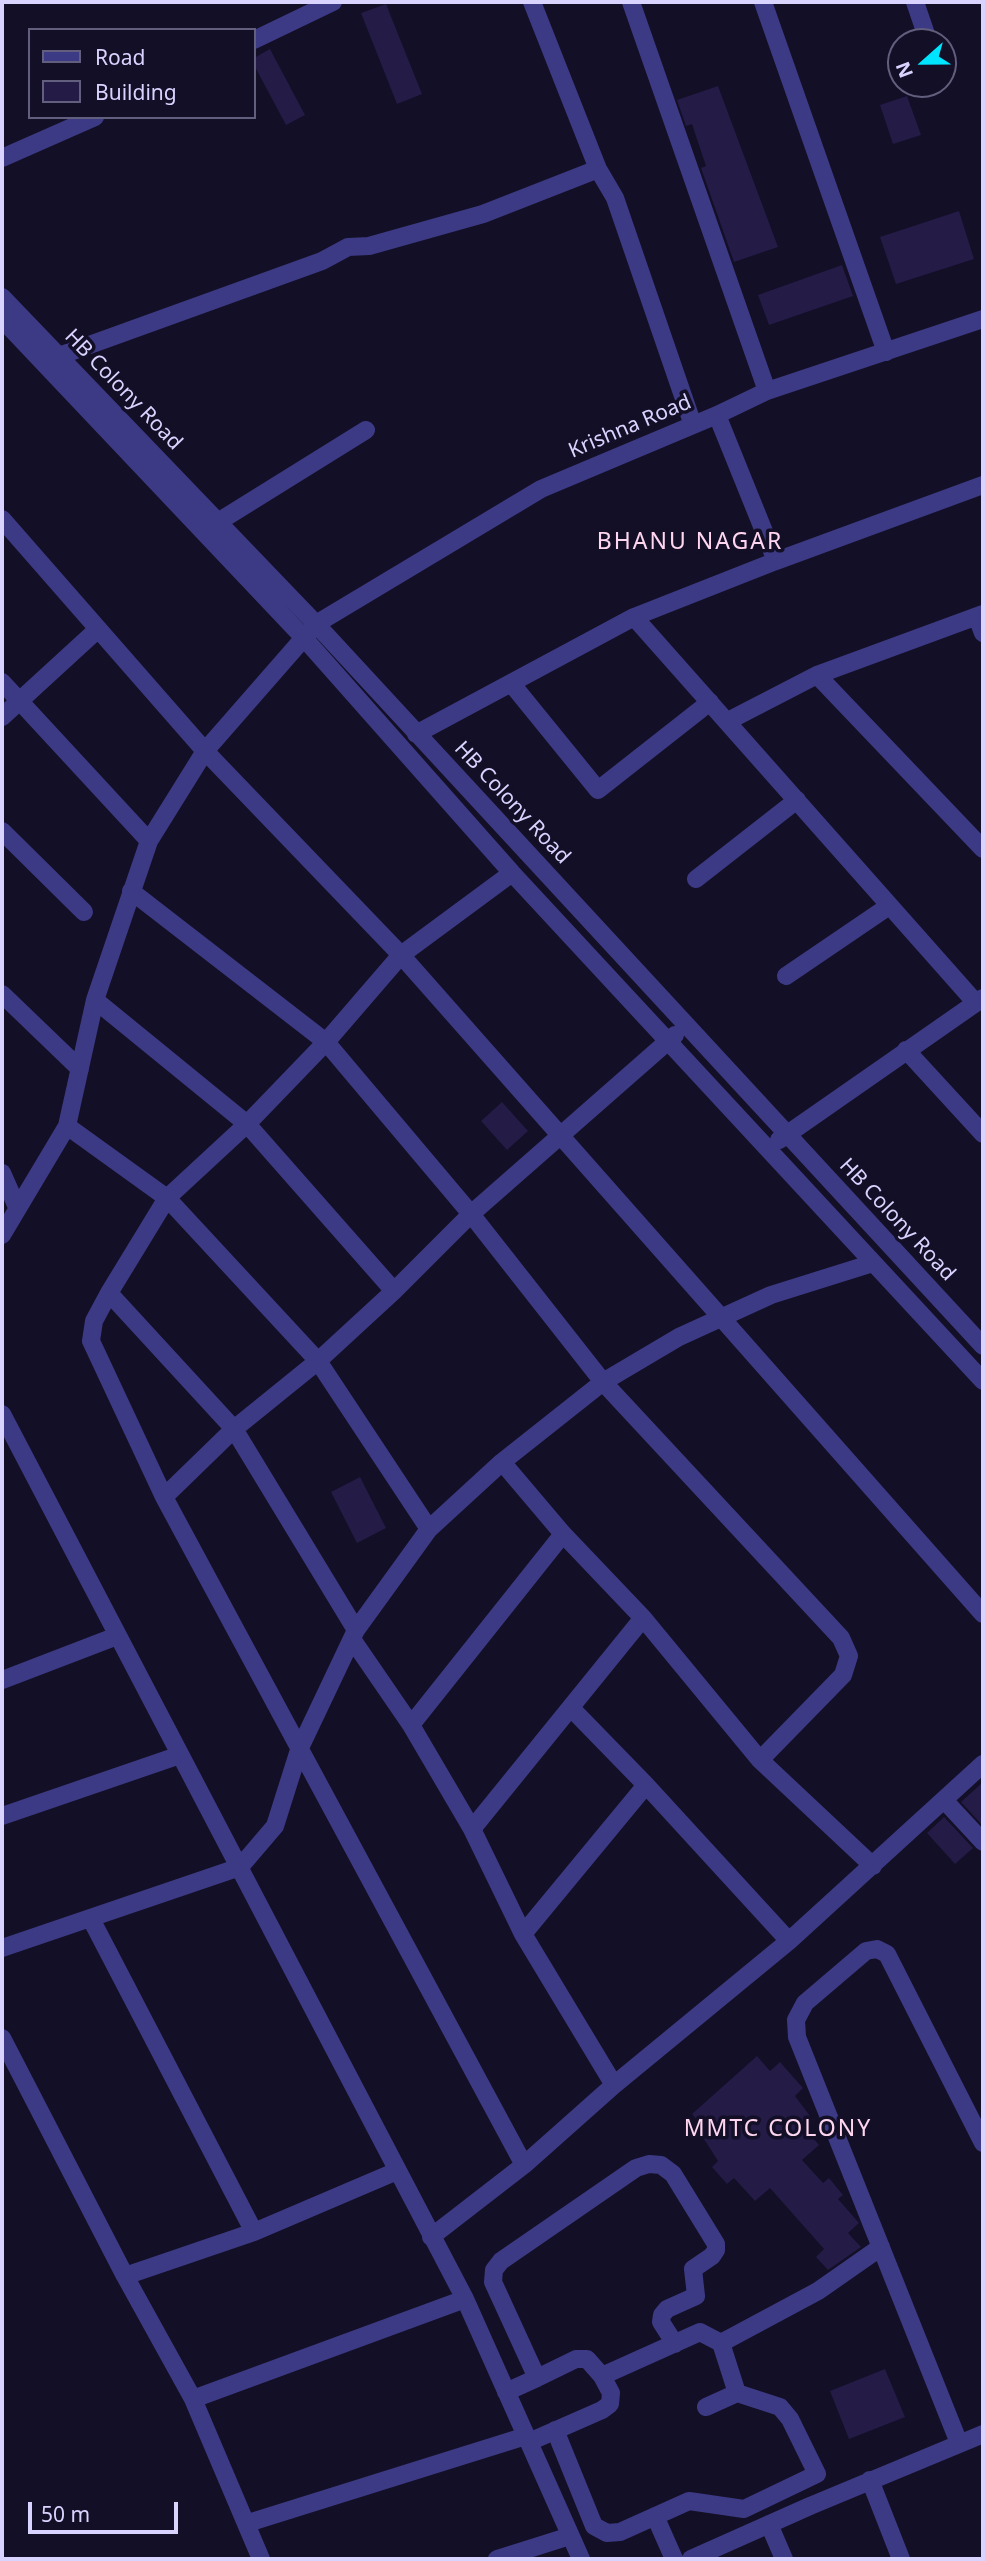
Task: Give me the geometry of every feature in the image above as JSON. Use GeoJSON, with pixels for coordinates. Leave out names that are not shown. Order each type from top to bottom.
{"type":"FeatureCollection","features":[{"type":"Feature","properties":{"kind":"street"},"geometry":{"type":"LineString","coordinates":[[256,39],[333,2]]}},
{"type":"Feature","properties":{"kind":"street"},"geometry":{"type":"LineString","coordinates":[[531,2],[598,169],[615,198],[693,425]]}},
{"type":"Feature","properties":{"kind":"street"},"geometry":{"type":"LineString","coordinates":[[631,2],[767,391]]}},
{"type":"Feature","properties":{"kind":"street"},"geometry":{"type":"LineString","coordinates":[[763,2],[886,352]]}},
{"type":"Feature","properties":{"kind":"street"},"geometry":{"type":"LineString","coordinates":[[915,2],[924,28]]}},
{"type":"Feature","properties":{"kind":"street"},"geometry":{"type":"LineString","coordinates":[[2,158],[90,119]]}},
{"type":"Feature","properties":{"kind":"street"},"geometry":{"type":"LineString","coordinates":[[59,356],[322,261],[348,247],[369,246],[483,214],[598,169]]}},
{"type":"Feature","properties":{"kind":"street","name":"HB Colony Road"},"geometry":{"type":"LineString","coordinates":[[2,297],[218,522],[310,631],[416,734],[787,1134],[977,1327],[983,1346]]}},
{"type":"Feature","properties":{"kind":"street"},"geometry":{"type":"LineString","coordinates":[[2,319],[310,631],[512,873],[983,1381]]}},
{"type":"Feature","properties":{"kind":"street","name":"Krishna Road"},"geometry":{"type":"LineString","coordinates":[[2,1235],[67,1126],[95,1000],[149,841],[205,751],[310,631],[541,489],[717,415],[767,391],[983,319]]}},
{"type":"Feature","properties":{"kind":"street"},"geometry":{"type":"LineString","coordinates":[[717,415],[776,561]]}},
{"type":"Feature","properties":{"kind":"street"},"geometry":{"type":"LineString","coordinates":[[218,522],[366,430]]}},
{"type":"Feature","properties":{"kind":"street"},"geometry":{"type":"LineString","coordinates":[[416,734],[634,617],[776,561],[983,485]]}},
{"type":"Feature","properties":{"kind":"street"},"geometry":{"type":"LineString","coordinates":[[2,519],[205,751],[401,955],[562,1134],[983,1614]]}},
{"type":"Feature","properties":{"kind":"street"},"geometry":{"type":"LineString","coordinates":[[634,617],[889,906],[980,1001],[906,1050],[768,1150]]}},
{"type":"Feature","properties":{"kind":"street"},"geometry":{"type":"LineString","coordinates":[[728,721],[817,675],[981,621]]}},
{"type":"Feature","properties":{"kind":"street"},"geometry":{"type":"LineString","coordinates":[[2,717],[98,629]]}},
{"type":"Feature","properties":{"kind":"street"},"geometry":{"type":"LineString","coordinates":[[817,675],[983,849]]}},
{"type":"Feature","properties":{"kind":"street"},"geometry":{"type":"LineString","coordinates":[[2,682],[149,841]]}},
{"type":"Feature","properties":{"kind":"street"},"geometry":{"type":"LineString","coordinates":[[511,683],[598,790],[710,702]]}},
{"type":"Feature","properties":{"kind":"street"},"geometry":{"type":"LineString","coordinates":[[696,879],[797,800]]}},
{"type":"Feature","properties":{"kind":"street"},"geometry":{"type":"LineString","coordinates":[[2,831],[83,912]]}},
{"type":"Feature","properties":{"kind":"street"},"geometry":{"type":"LineString","coordinates":[[512,873],[401,955],[326,1042],[247,1124],[167,1198],[94,1321],[91,1341],[164,1497],[524,2165]]}},
{"type":"Feature","properties":{"kind":"street"},"geometry":{"type":"LineString","coordinates":[[131,891],[326,1042],[471,1214],[603,1382],[841,1638],[849,1656],[844,1675],[760,1760]]}},
{"type":"Feature","properties":{"kind":"street"},"geometry":{"type":"LineString","coordinates":[[786,976],[889,906]]}},
{"type":"Feature","properties":{"kind":"street"},"geometry":{"type":"LineString","coordinates":[[2,994],[80,1069]]}},
{"type":"Feature","properties":{"kind":"street"},"geometry":{"type":"LineString","coordinates":[[95,1000],[247,1124],[394,1291]]}},
{"type":"Feature","properties":{"kind":"street"},"geometry":{"type":"LineString","coordinates":[[164,1497],[234,1429],[318,1361],[394,1291],[471,1214],[686,1025]]}},
{"type":"Feature","properties":{"kind":"street"},"geometry":{"type":"LineString","coordinates":[[906,1050],[983,1134]]}},
{"type":"Feature","properties":{"kind":"street"},"geometry":{"type":"LineString","coordinates":[[67,1126],[167,1198],[318,1361],[429,1529]]}},
{"type":"Feature","properties":{"kind":"street"},"geometry":{"type":"LineString","coordinates":[[2,1173],[17,1207]]}},
{"type":"Feature","properties":{"kind":"street"},"geometry":{"type":"LineString","coordinates":[[2,1948],[240,1867],[275,1826],[299,1750],[354,1634],[429,1529],[502,1462],[603,1382],[679,1337],[771,1295],[873,1263]]}},
{"type":"Feature","properties":{"kind":"street"},"geometry":{"type":"LineString","coordinates":[[109,1293],[234,1429],[472,1829],[523,1934],[614,2085]]}},
{"type":"Feature","properties":{"kind":"street"},"geometry":{"type":"LineString","coordinates":[[2,1414],[10,1452],[117,1636],[465,2299],[581,2559]]}},
{"type":"Feature","properties":{"kind":"street"},"geometry":{"type":"LineString","coordinates":[[502,1462],[564,1534],[643,1618],[760,1760],[873,1866]]}},
{"type":"Feature","properties":{"kind":"street"},"geometry":{"type":"LineString","coordinates":[[411,1726],[564,1534]]}},
{"type":"Feature","properties":{"kind":"street"},"geometry":{"type":"LineString","coordinates":[[472,1829],[572,1709],[643,1618]]}},
{"type":"Feature","properties":{"kind":"street"},"geometry":{"type":"LineString","coordinates":[[2,1681],[117,1636]]}},
{"type":"Feature","properties":{"kind":"street"},"geometry":{"type":"LineString","coordinates":[[572,1709],[646,1785],[789,1941]]}},
{"type":"Feature","properties":{"kind":"street"},"geometry":{"type":"LineString","coordinates":[[2,1816],[180,1755]]}},
{"type":"Feature","properties":{"kind":"street"},"geometry":{"type":"LineString","coordinates":[[431,2237],[524,2165],[614,2085],[789,1941],[983,1764]]}},
{"type":"Feature","properties":{"kind":"street"},"geometry":{"type":"LineString","coordinates":[[523,1934],[646,1785]]}},
{"type":"Feature","properties":{"kind":"street"},"geometry":{"type":"LineString","coordinates":[[945,1801],[983,1842]]}},
{"type":"Feature","properties":{"kind":"street"},"geometry":{"type":"LineString","coordinates":[[91,1919],[254,2232]]}},
{"type":"Feature","properties":{"kind":"street"},"geometry":{"type":"LineString","coordinates":[[959,2443],[797,2036],[796,2020],[805,2003],[866,1951],[877,1949],[887,1954],[983,2143]]}},
{"type":"Feature","properties":{"kind":"street"},"geometry":{"type":"LineString","coordinates":[[2,2038],[125,2276],[193,2399],[261,2559]]}},
{"type":"Feature","properties":{"kind":"street"},"geometry":{"type":"LineString","coordinates":[[537,2378],[493,2282],[494,2270],[501,2261],[636,2168],[649,2164],[661,2165],[673,2174],[716,2244],[712,2256],[693,2269],[696,2297],[667,2309],[662,2315],[661,2322],[675,2344]]}},
{"type":"Feature","properties":{"kind":"street"},"geometry":{"type":"LineString","coordinates":[[125,2276],[254,2232],[397,2171]]}},
{"type":"Feature","properties":{"kind":"street"},"geometry":{"type":"LineString","coordinates":[[721,2343],[818,2291],[881,2247]]}},
{"type":"Feature","properties":{"kind":"street"},"geometry":{"type":"LineString","coordinates":[[193,2399],[465,2299]]}},
{"type":"Feature","properties":{"kind":"street"},"geometry":{"type":"LineString","coordinates":[[603,2376],[700,2332],[721,2343],[737,2393]]}},
{"type":"Feature","properties":{"kind":"street"},"geometry":{"type":"LineString","coordinates":[[247,2523],[555,2430],[602,2410],[610,2404],[611,2393],[603,2376],[587,2359],[576,2359],[506,2392]]}},
{"type":"Feature","properties":{"kind":"street"},"geometry":{"type":"LineString","coordinates":[[706,2407],[737,2393],[780,2407],[790,2419],[828,2498]]}},
{"type":"Feature","properties":{"kind":"street"},"geometry":{"type":"LineString","coordinates":[[555,2430],[594,2526],[607,2533],[620,2532],[689,2501],[744,2509],[817,2474]]}},
{"type":"Feature","properties":{"kind":"street"},"geometry":{"type":"LineString","coordinates":[[691,2559],[870,2480],[983,2434]]}},
{"type":"Feature","properties":{"kind":"street"},"geometry":{"type":"LineString","coordinates":[[870,2480],[901,2559]]}},
{"type":"Feature","properties":{"kind":"street"},"geometry":{"type":"LineString","coordinates":[[655,2516],[674,2559]]}},
{"type":"Feature","properties":{"kind":"street"},"geometry":{"type":"LineString","coordinates":[[769,2524],[784,2559]]}},
{"type":"Feature","properties":{"kind":"street"},"geometry":{"type":"LineString","coordinates":[[498,2559],[570,2536]]}},
{"type":"Feature","properties":{"kind":"building"},"geometry":{"type":"Polygon","coordinates":[[[386,4],[422,94],[397,104],[361,13],[386,4]]]}},
{"type":"Feature","properties":{"kind":"building"},"geometry":{"type":"Polygon","coordinates":[[[270,49],[305,115],[286,125],[256,69],[256,57],[270,49]]]}},
{"type":"Feature","properties":{"kind":"building"},"geometry":{"type":"Polygon","coordinates":[[[718,86],[778,247],[734,262],[701,168],[706,166],[692,124],[686,126],[677,100],[718,86]]]}},
{"type":"Feature","properties":{"kind":"building"},"geometry":{"type":"Polygon","coordinates":[[[908,98],[921,135],[893,144],[880,105],[908,98]]]}},
{"type":"Feature","properties":{"kind":"building"},"geometry":{"type":"Polygon","coordinates":[[[959,211],[974,259],[896,284],[880,237],[959,211]]]}},
{"type":"Feature","properties":{"kind":"building"},"geometry":{"type":"Polygon","coordinates":[[[842,265],[853,296],[769,325],[758,295],[842,265]]]}},
{"type":"Feature","properties":{"kind":"building"},"geometry":{"type":"Polygon","coordinates":[[[502,1102],[528,1131],[507,1150],[481,1121],[502,1102]]]}},
{"type":"Feature","properties":{"kind":"building"},"geometry":{"type":"Polygon","coordinates":[[[360,1477],[386,1528],[357,1543],[331,1492],[360,1477]]]}},
{"type":"Feature","properties":{"kind":"building"},"geometry":{"type":"Polygon","coordinates":[[[983,1782],[983,1826],[961,1802],[983,1782]]]}},
{"type":"Feature","properties":{"kind":"building"},"geometry":{"type":"Polygon","coordinates":[[[944,1817],[973,1848],[955,1864],[927,1833],[944,1817]]]}},
{"type":"Feature","properties":{"kind":"building"},"geometry":{"type":"Polygon","coordinates":[[[757,2056],[770,2071],[780,2062],[803,2088],[795,2096],[813,2120],[804,2128],[819,2145],[802,2160],[823,2183],[829,2178],[843,2195],[838,2199],[859,2223],[848,2233],[861,2247],[828,2270],[816,2257],[824,2249],[770,2188],[755,2201],[734,2178],[727,2184],[712,2167],[718,2161],[702,2136],[707,2131],[692,2114],[757,2056]]]}},
{"type":"Feature","properties":{"kind":"building"},"geometry":{"type":"Polygon","coordinates":[[[885,2369],[905,2417],[849,2439],[830,2391],[885,2369]]]}},
{"type":"Feature","properties":{"kind":"district","name":"BHANU NAGAR"},"geometry":{"type":"Point","coordinates":[690,542]}},
{"type":"Feature","properties":{"kind":"district","name":"MMTC COLONY"},"geometry":{"type":"Point","coordinates":[778,2129]}}]}
